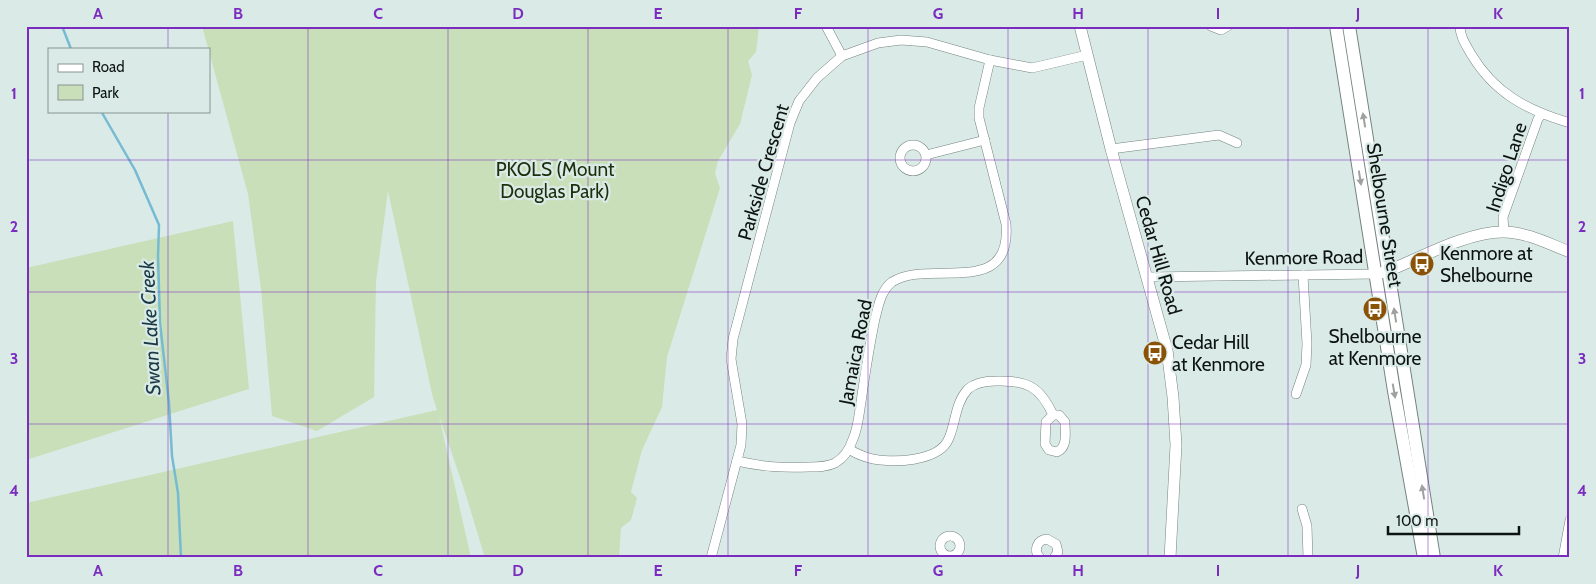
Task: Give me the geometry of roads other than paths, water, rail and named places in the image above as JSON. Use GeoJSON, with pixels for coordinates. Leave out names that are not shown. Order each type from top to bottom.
{"type":"FeatureCollection","features":[{"type":"Feature","properties":{"kind":"main road","name":"Shelbourne Street"},"geometry":{"type":"LineString","coordinates":[[1336,26],[1434,558]]}},
{"type":"Feature","properties":{"kind":"main road","name":"Shelbourne Street"},"geometry":{"type":"LineString","coordinates":[[1349,26],[1382,272],[1394,391],[1424,558]]}},
{"type":"Feature","properties":{"kind":"street"},"geometry":{"type":"LineString","coordinates":[[826,26],[842,56]]}},
{"type":"Feature","properties":{"kind":"street","name":"Cedar Hill Road"},"geometry":{"type":"LineString","coordinates":[[1080,26],[1111,149],[1167,350],[1174,397],[1176,445],[1170,558]]}},
{"type":"Feature","properties":{"kind":"street"},"geometry":{"type":"LineString","coordinates":[[1212,26],[1221,30],[1228,26]]}},
{"type":"Feature","properties":{"kind":"street"},"geometry":{"type":"LineString","coordinates":[[1460,26],[1462,38],[1491,82],[1509,96],[1542,114],[1570,123]]}},
{"type":"Feature","properties":{"kind":"street","name":"Parkside Crescent"},"geometry":{"type":"LineString","coordinates":[[711,558],[741,445],[742,424],[733,380],[731,359],[733,339],[790,123],[799,101],[817,78],[842,56],[878,43],[901,40],[927,42],[990,60],[1032,68],[1087,55]]}},
{"type":"Feature","properties":{"kind":"street","name":"Jamaica Road"},"geometry":{"type":"LineString","coordinates":[[737,461],[764,467],[824,466],[835,463],[848,449],[856,430],[878,307],[883,293],[889,284],[899,278],[922,273],[975,273],[988,268],[997,260],[1004,248],[1007,235],[1006,224],[979,118],[979,108],[990,60]]}},
{"type":"Feature","properties":{"kind":"street","name":"Indigo Lane"},"geometry":{"type":"LineString","coordinates":[[1504,232],[1504,217],[1538,120],[1542,114]]}},
{"type":"Feature","properties":{"kind":"street"},"geometry":{"type":"LineString","coordinates":[[1111,149],[1219,135],[1237,142]]}},
{"type":"Feature","properties":{"kind":"street"},"geometry":{"type":"LineString","coordinates":[[926,154],[985,140]]}},
{"type":"Feature","properties":{"kind":"street","name":"Kenmore Road"},"geometry":{"type":"LineString","coordinates":[[1148,277],[1382,272],[1462,240],[1490,233],[1504,232],[1519,234],[1570,252]]}},
{"type":"Feature","properties":{"kind":"street"},"geometry":{"type":"LineString","coordinates":[[1296,394],[1306,365],[1307,344],[1303,275]]}},
{"type":"Feature","properties":{"kind":"street"},"geometry":{"type":"LineString","coordinates":[[848,449],[871,459],[907,460],[929,456],[949,440],[962,396],[978,383],[988,380],[1022,382],[1042,395],[1053,415]]}},
{"type":"Feature","properties":{"kind":"street"},"geometry":{"type":"LineString","coordinates":[[1302,509],[1307,526],[1308,558]]}},
{"type":"Feature","properties":{"kind":"street"},"geometry":{"type":"LineString","coordinates":[[1563,558],[1570,520]]}},
{"type":"Feature","properties":{"kind":"street"},"geometry":{"type":"LineString","coordinates":[[1040,558],[1036,547],[1040,541],[1048,539],[1056,544],[1058,552],[1054,558]]}},
{"type":"Feature","properties":{"kind":"waterway","name":"Swan Lake Creek"},"geometry":{"type":"LineString","coordinates":[[62,26],[71,48]]}},
{"type":"Feature","properties":{"kind":"waterway","name":"Swan Lake Creek"},"geometry":{"type":"LineString","coordinates":[[102,112],[135,170],[159,225],[160,323],[169,403],[172,456],[178,493],[181,558]]}},
{"type":"Feature","properties":{"kind":"place","name":"Kenmore at Shelbourne"},"geometry":{"type":"Point","coordinates":[1422,264]}},
{"type":"Feature","properties":{"kind":"place","name":"Shelbourne at Kenmore"},"geometry":{"type":"Point","coordinates":[1375,309]}},
{"type":"Feature","properties":{"kind":"place","name":"Cedar Hill at Kenmore"},"geometry":{"type":"Point","coordinates":[1155,353]}},
{"type":"Feature","properties":{"kind":"park label","name":"PKOLS (Mount Douglas Park)"},"geometry":{"type":"Point","coordinates":[555,180]}}]}
